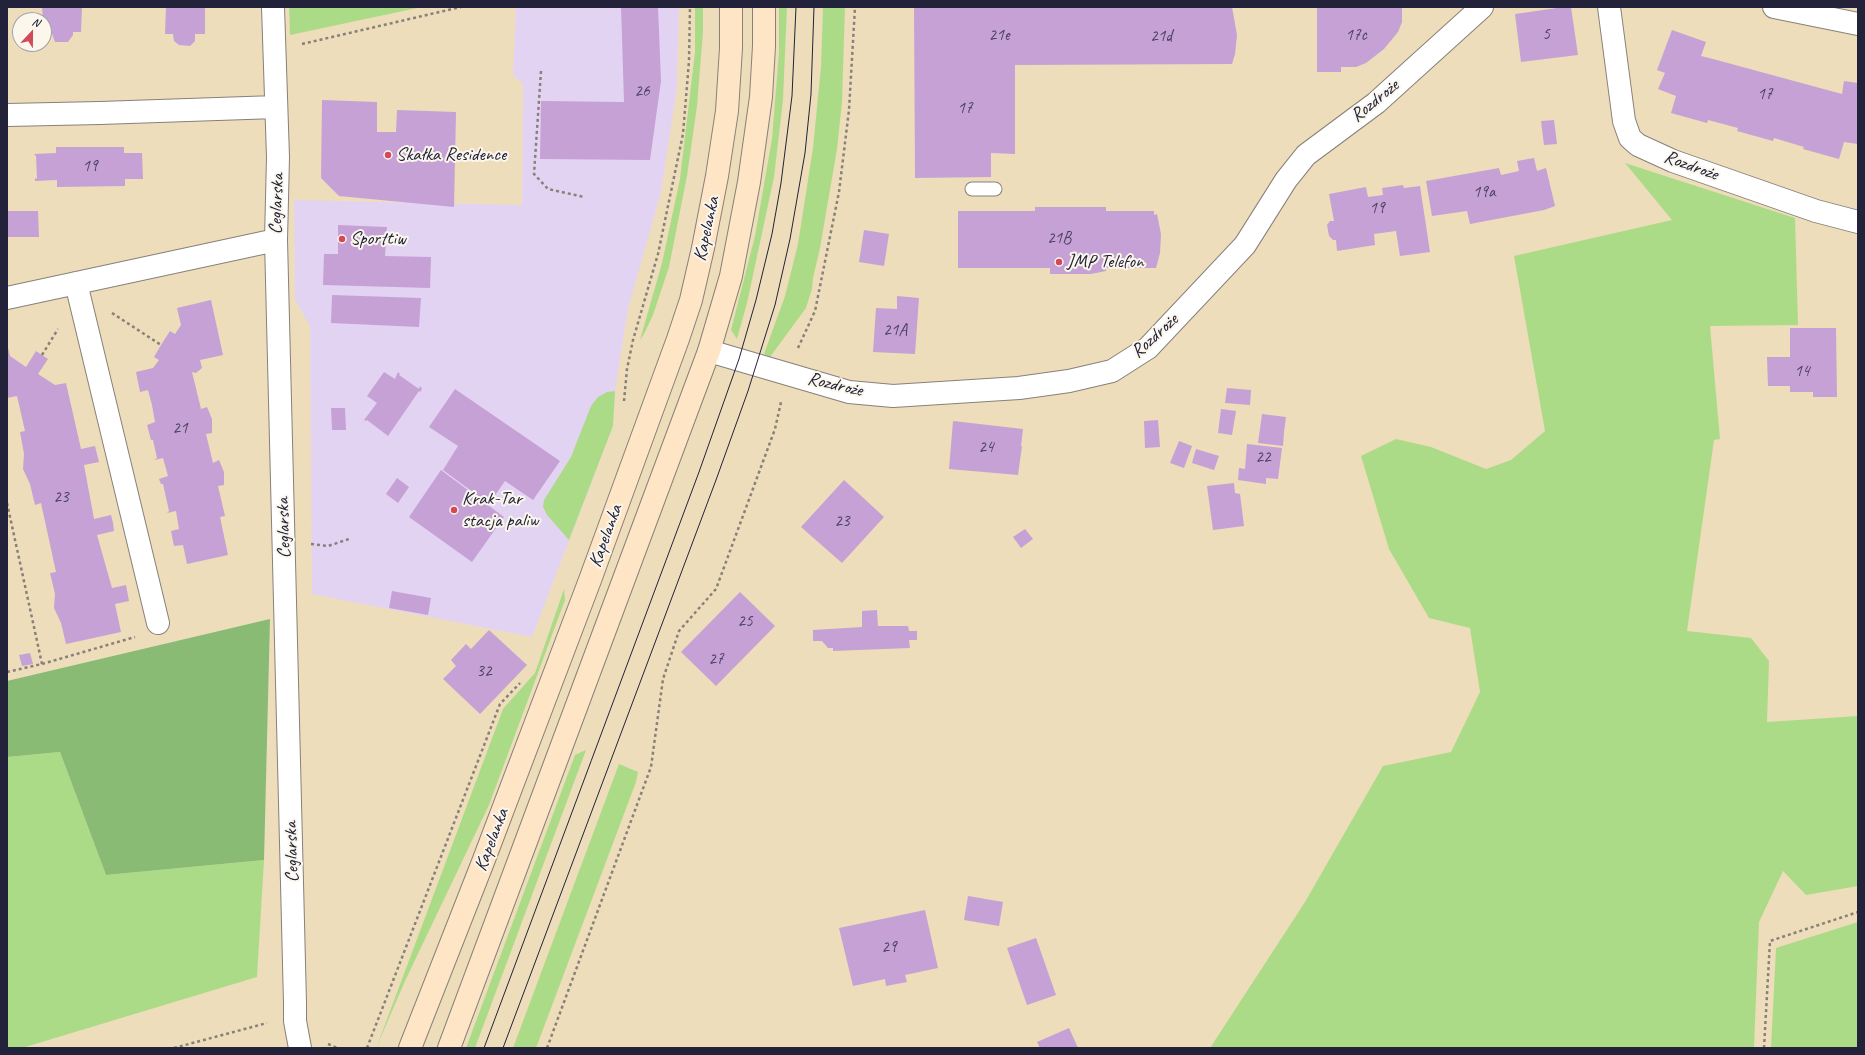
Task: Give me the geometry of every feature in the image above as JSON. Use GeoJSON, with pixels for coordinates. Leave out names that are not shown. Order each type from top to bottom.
{"type":"FeatureCollection","features":[{"type":"Feature","properties":{"kind":"main road","name":"Kapelanka"},"geometry":{"type":"LineString","coordinates":[[410,1048],[483,862],[590,580],[691,300],[704,248],[718,176],[727,110],[731,48],[731,7]]}},
{"type":"Feature","properties":{"kind":"main road","name":"Kapelanka"},"geometry":{"type":"LineString","coordinates":[[449,1048],[709,351],[731,276],[749,182],[761,97],[764,46],[764,7]]}},
{"type":"Feature","properties":{"kind":"street","name":"Ceglarska"},"geometry":{"type":"LineString","coordinates":[[273,7],[278,158],[276,240],[295,1021],[300,1048]]}},
{"type":"Feature","properties":{"kind":"street","name":"Rozdroże"},"geometry":{"type":"LineString","coordinates":[[709,351],[849,392],[894,396],[1019,388],[1112,371],[1148,348],[1245,245],[1286,180],[1306,155],[1376,102],[1482,7]]}},
{"type":"Feature","properties":{"kind":"street","name":"Rozdroże"},"geometry":{"type":"LineString","coordinates":[[1609,7],[1624,121],[1630,138],[1638,145],[1673,161],[1816,211],[1858,222]]}},
{"type":"Feature","properties":{"kind":"street"},"geometry":{"type":"LineString","coordinates":[[1774,7],[1858,24]]}},
{"type":"Feature","properties":{"kind":"street"},"geometry":{"type":"LineString","coordinates":[[7,114],[100,113],[276,107]]}},
{"type":"Feature","properties":{"kind":"street"},"geometry":{"type":"LineString","coordinates":[[7,298],[276,240]]}},
{"type":"Feature","properties":{"kind":"street"},"geometry":{"type":"LineString","coordinates":[[76,283],[158,622]]}},
{"type":"Feature","properties":{"kind":"lane"},"geometry":{"type":"LineString","coordinates":[[972,189],[995,189]]}},
{"type":"Feature","properties":{"kind":"path"},"geometry":{"type":"LineString","coordinates":[[274,50],[461,7]]}},
{"type":"Feature","properties":{"kind":"path"},"geometry":{"type":"LineString","coordinates":[[623,406],[627,369],[633,340],[658,254],[683,134],[689,61],[690,7]]}},
{"type":"Feature","properties":{"kind":"path"},"geometry":{"type":"LineString","coordinates":[[547,1048],[651,767],[663,679],[680,630],[716,589],[775,429],[787,373],[814,311],[839,192],[849,110],[855,7]]}},
{"type":"Feature","properties":{"kind":"path"},"geometry":{"type":"LineString","coordinates":[[541,71],[534,174],[548,189],[584,197]]}},
{"type":"Feature","properties":{"kind":"path"},"geometry":{"type":"LineString","coordinates":[[110,319],[110,312],[112,308]]}},
{"type":"Feature","properties":{"kind":"path"},"geometry":{"type":"LineString","coordinates":[[110,312],[161,345]]}},
{"type":"Feature","properties":{"kind":"path"},"geometry":{"type":"LineString","coordinates":[[42,355],[59,328]]}},
{"type":"Feature","properties":{"kind":"path"},"geometry":{"type":"LineString","coordinates":[[7,503],[42,664]]}},
{"type":"Feature","properties":{"kind":"path"},"geometry":{"type":"LineString","coordinates":[[284,543],[328,546],[349,539]]}},
{"type":"Feature","properties":{"kind":"path"},"geometry":{"type":"LineString","coordinates":[[7,672],[42,664],[144,634],[158,622]]}},
{"type":"Feature","properties":{"kind":"path"},"geometry":{"type":"LineString","coordinates":[[367,1048],[500,704],[521,682]]}},
{"type":"Feature","properties":{"kind":"path"},"geometry":{"type":"LineString","coordinates":[[1764,1048],[1770,940],[1858,912]]}},
{"type":"Feature","properties":{"kind":"path"},"geometry":{"type":"LineString","coordinates":[[174,1048],[261,1023],[295,1021]]}},
{"type":"Feature","properties":{"kind":"shaded area"},"geometry":{"type":"Polygon","coordinates":[[[516,7],[679,7],[677,88],[661,192],[628,309],[615,391],[613,426],[532,637],[312,594],[310,326],[295,300],[294,200],[522,205],[523,84],[513,75],[516,7]]]}},
{"type":"Feature","properties":{"kind":"green space"},"geometry":{"type":"Polygon","coordinates":[[[289,7],[422,7],[290,35],[289,7]]]}},
{"type":"Feature","properties":{"kind":"green space"},"geometry":{"type":"Polygon","coordinates":[[[695,7],[703,7],[703,32],[697,106],[687,176],[669,267],[653,315],[640,340],[662,263],[680,179],[695,52],[695,7]]]}},
{"type":"Feature","properties":{"kind":"green space"},"geometry":{"type":"Polygon","coordinates":[[[779,7],[787,7],[783,100],[774,177],[747,303],[737,339],[731,330],[755,236],[772,139],[779,52],[779,7]]]}},
{"type":"Feature","properties":{"kind":"green space"},"geometry":{"type":"Polygon","coordinates":[[[823,7],[845,7],[842,102],[837,149],[820,248],[812,289],[806,308],[770,357],[764,354],[785,296],[798,244],[813,148],[821,67],[823,7]]]}},
{"type":"Feature","properties":{"kind":"green space"},"geometry":{"type":"Polygon","coordinates":[[[1625,163],[1795,218],[1798,325],[1710,326],[1720,439],[1714,440],[1687,631],[1751,638],[1769,661],[1767,722],[1858,716],[1858,886],[1806,895],[1783,871],[1759,922],[1754,1048],[1210,1048],[1305,902],[1383,766],[1451,752],[1480,692],[1470,628],[1429,618],[1389,549],[1361,456],[1396,439],[1431,447],[1486,469],[1511,460],[1545,431],[1514,256],[1672,220],[1625,163]]]}},
{"type":"Feature","properties":{"kind":"green space"},"geometry":{"type":"Polygon","coordinates":[[[615,391],[613,426],[569,540],[547,515],[543,507],[544,500],[571,457],[591,406],[598,397],[607,392],[615,391]]]}},
{"type":"Feature","properties":{"kind":"green space"},"geometry":{"type":"Polygon","coordinates":[[[564,589],[565,600],[489,805],[405,981],[377,1046],[503,709],[535,673],[564,589]]]}},
{"type":"Feature","properties":{"kind":"green space"},"geometry":{"type":"Polygon","coordinates":[[[270,619],[264,860],[106,875],[60,752],[7,757],[7,681],[270,619]]]}},
{"type":"Feature","properties":{"kind":"green space"},"geometry":{"type":"Polygon","coordinates":[[[586,750],[475,1048],[466,1048],[575,755],[586,750]]]}},
{"type":"Feature","properties":{"kind":"green space"},"geometry":{"type":"Polygon","coordinates":[[[60,752],[106,875],[264,860],[257,977],[22,1048],[7,1048],[7,757],[60,752]]]}},
{"type":"Feature","properties":{"kind":"green space"},"geometry":{"type":"Polygon","coordinates":[[[619,764],[638,772],[636,782],[536,1048],[513,1048],[619,764]]]}},
{"type":"Feature","properties":{"kind":"green space"},"geometry":{"type":"Polygon","coordinates":[[[1858,922],[1858,1048],[1771,1048],[1776,948],[1858,922]]]}},
{"type":"Feature","properties":{"kind":"building"},"geometry":{"type":"Polygon","coordinates":[[[42,7],[82,7],[81,32],[73,32],[73,35],[68,42],[55,42],[52,34],[52,12],[42,12],[42,7]]]}},
{"type":"Feature","properties":{"kind":"building"},"geometry":{"type":"Polygon","coordinates":[[[166,7],[205,7],[205,34],[195,34],[195,41],[190,46],[179,45],[174,41],[173,34],[165,34],[166,7]]]}},
{"type":"Feature","properties":{"kind":"building"},"geometry":{"type":"Polygon","coordinates":[[[621,7],[658,7],[661,81],[650,160],[540,159],[541,101],[624,102],[621,7]]]}},
{"type":"Feature","properties":{"kind":"building"},"geometry":{"type":"Polygon","coordinates":[[[914,7],[1232,7],[1237,35],[1235,54],[1232,64],[1015,65],[1015,154],[991,153],[991,177],[915,178],[914,7]]]}},
{"type":"Feature","properties":{"kind":"building"},"geometry":{"type":"Polygon","coordinates":[[[1317,7],[1402,7],[1402,22],[1398,32],[1384,49],[1366,63],[1356,67],[1341,67],[1341,72],[1317,72],[1317,7]]]}},
{"type":"Feature","properties":{"kind":"building"},"geometry":{"type":"Polygon","coordinates":[[[1571,7],[1578,55],[1521,62],[1515,14],[1571,7]]]}},
{"type":"Feature","properties":{"kind":"building"},"geometry":{"type":"Polygon","coordinates":[[[1672,30],[1706,42],[1701,56],[1842,94],[1844,81],[1858,83],[1858,144],[1844,142],[1839,159],[1803,149],[1804,147],[1774,138],[1773,141],[1737,131],[1738,128],[1708,120],[1707,123],[1671,113],[1676,96],[1658,89],[1665,73],[1657,70],[1672,30]]]}},
{"type":"Feature","properties":{"kind":"building","name":"Skałka Residence"},"geometry":{"type":"Polygon","coordinates":[[[322,100],[377,102],[377,132],[396,132],[397,110],[456,112],[454,207],[339,196],[321,178],[322,100]]]}},
{"type":"Feature","properties":{"kind":"building"},"geometry":{"type":"Polygon","coordinates":[[[1554,120],[1557,144],[1544,145],[1541,121],[1554,120]]]}},
{"type":"Feature","properties":{"kind":"building"},"geometry":{"type":"Polygon","coordinates":[[[56,147],[124,147],[124,153],[142,153],[143,179],[125,179],[125,186],[57,187],[57,180],[35,181],[35,178],[37,179],[36,156],[34,154],[56,153],[56,147]]]}},
{"type":"Feature","properties":{"kind":"building"},"geometry":{"type":"Polygon","coordinates":[[[1534,158],[1537,171],[1546,168],[1555,206],[1544,210],[1470,224],[1467,211],[1432,216],[1426,181],[1499,168],[1501,175],[1519,171],[1517,161],[1534,158]]]}},
{"type":"Feature","properties":{"kind":"building"},"geometry":{"type":"Polygon","coordinates":[[[1403,185],[1404,188],[1420,186],[1430,252],[1400,256],[1396,231],[1374,234],[1375,245],[1337,251],[1336,240],[1333,240],[1329,236],[1327,225],[1330,221],[1334,221],[1329,194],[1366,187],[1368,197],[1383,195],[1382,188],[1403,185]]]}},
{"type":"Feature","properties":{"kind":"building"},"geometry":{"type":"Polygon","coordinates":[[[1035,207],[1106,207],[1106,211],[1154,211],[1154,215],[1157,214],[1161,234],[1160,253],[1156,268],[1106,268],[1106,271],[1091,274],[1050,274],[1050,268],[958,268],[958,211],[1035,211],[1035,207]]]}},
{"type":"Feature","properties":{"kind":"building"},"geometry":{"type":"Polygon","coordinates":[[[7,211],[38,211],[39,237],[8,237],[7,211]]]}},
{"type":"Feature","properties":{"kind":"building"},"geometry":{"type":"Polygon","coordinates":[[[338,225],[387,227],[385,256],[431,257],[430,288],[323,285],[324,254],[338,254],[338,225]]]}},
{"type":"Feature","properties":{"kind":"building"},"geometry":{"type":"Polygon","coordinates":[[[864,230],[889,234],[884,266],[859,262],[864,230]]]}},
{"type":"Feature","properties":{"kind":"building"},"geometry":{"type":"Polygon","coordinates":[[[332,295],[421,298],[419,327],[331,323],[332,295]]]}},
{"type":"Feature","properties":{"kind":"building"},"geometry":{"type":"Polygon","coordinates":[[[897,296],[919,298],[915,354],[873,352],[876,308],[897,309],[897,296]]]}},
{"type":"Feature","properties":{"kind":"building"},"geometry":{"type":"Polygon","coordinates":[[[211,300],[223,355],[200,360],[202,368],[196,373],[192,372],[201,409],[207,407],[212,419],[212,433],[206,434],[213,463],[219,460],[224,472],[224,485],[218,486],[225,516],[220,517],[228,555],[187,564],[183,545],[174,546],[171,531],[179,529],[176,511],[167,513],[169,511],[163,484],[161,484],[159,479],[168,476],[163,458],[154,460],[157,458],[153,440],[151,440],[147,425],[155,422],[152,405],[148,390],[140,392],[136,372],[153,368],[159,360],[154,357],[161,345],[170,331],[175,334],[181,325],[177,308],[211,300]]]}},
{"type":"Feature","properties":{"kind":"building"},"geometry":{"type":"Polygon","coordinates":[[[1790,328],[1836,328],[1837,397],[1813,397],[1813,392],[1790,392],[1790,386],[1768,386],[1767,357],[1790,357],[1790,328]]]}},
{"type":"Feature","properties":{"kind":"building"},"geometry":{"type":"Polygon","coordinates":[[[7,344],[10,356],[26,367],[36,351],[48,359],[38,374],[55,385],[66,383],[81,449],[95,446],[99,462],[84,465],[94,519],[111,515],[113,523],[114,531],[97,535],[112,588],[126,585],[129,601],[115,604],[121,632],[66,644],[61,623],[54,608],[55,594],[50,573],[56,572],[41,503],[35,505],[30,484],[23,469],[24,454],[20,432],[25,431],[17,396],[7,398],[7,344]]]}},
{"type":"Feature","properties":{"kind":"building"},"geometry":{"type":"Polygon","coordinates":[[[384,372],[395,379],[398,372],[400,374],[399,375],[419,389],[420,386],[422,389],[420,392],[419,391],[388,436],[367,420],[364,420],[377,403],[367,396],[384,372]]]}},
{"type":"Feature","properties":{"kind":"building"},"geometry":{"type":"Polygon","coordinates":[[[1227,388],[1251,390],[1250,405],[1225,403],[1227,388]]]}},
{"type":"Feature","properties":{"kind":"building"},"geometry":{"type":"Polygon","coordinates":[[[455,389],[560,461],[533,500],[505,481],[489,504],[443,470],[458,446],[429,427],[455,389]]]}},
{"type":"Feature","properties":{"kind":"building"},"geometry":{"type":"Polygon","coordinates":[[[331,408],[345,408],[346,430],[332,430],[331,408]]]}},
{"type":"Feature","properties":{"kind":"building"},"geometry":{"type":"Polygon","coordinates":[[[1221,409],[1236,411],[1232,435],[1218,433],[1221,409]]]}},
{"type":"Feature","properties":{"kind":"building"},"geometry":{"type":"Polygon","coordinates":[[[1262,414],[1286,417],[1284,432],[1260,429],[1262,414]]]}},
{"type":"Feature","properties":{"kind":"building"},"geometry":{"type":"Polygon","coordinates":[[[1158,420],[1160,447],[1145,448],[1144,421],[1158,420]]]}},
{"type":"Feature","properties":{"kind":"building"},"geometry":{"type":"Polygon","coordinates":[[[953,421],[1023,429],[1018,475],[949,469],[953,421]]]}},
{"type":"Feature","properties":{"kind":"building"},"geometry":{"type":"Polygon","coordinates":[[[1260,429],[1284,432],[1283,446],[1258,443],[1260,429]]]}},
{"type":"Feature","properties":{"kind":"building"},"geometry":{"type":"Polygon","coordinates":[[[1179,441],[1192,446],[1184,468],[1170,463],[1179,441]]]}},
{"type":"Feature","properties":{"kind":"building"},"geometry":{"type":"Polygon","coordinates":[[[1247,444],[1282,448],[1278,479],[1266,478],[1266,484],[1238,480],[1239,468],[1245,469],[1247,444]]]}},
{"type":"Feature","properties":{"kind":"building"},"geometry":{"type":"Polygon","coordinates":[[[1196,449],[1219,456],[1214,470],[1192,463],[1196,449]]]}},
{"type":"Feature","properties":{"kind":"building","name":"Krak-Tar stacja paliw"},"geometry":{"type":"Polygon","coordinates":[[[441,470],[504,517],[472,562],[409,517],[441,470]]]}},
{"type":"Feature","properties":{"kind":"building"},"geometry":{"type":"Polygon","coordinates":[[[397,478],[409,487],[398,503],[386,494],[397,478]]]}},
{"type":"Feature","properties":{"kind":"building"},"geometry":{"type":"Polygon","coordinates":[[[844,480],[884,517],[842,563],[801,527],[844,480]]]}},
{"type":"Feature","properties":{"kind":"building"},"geometry":{"type":"Polygon","coordinates":[[[1234,483],[1235,493],[1240,494],[1244,526],[1213,530],[1207,486],[1234,483]]]}},
{"type":"Feature","properties":{"kind":"building"},"geometry":{"type":"Polygon","coordinates":[[[1025,529],[1033,539],[1021,548],[1013,537],[1025,529]]]}},
{"type":"Feature","properties":{"kind":"building"},"geometry":{"type":"Polygon","coordinates":[[[392,591],[431,598],[428,615],[389,608],[392,591]]]}},
{"type":"Feature","properties":{"kind":"building"},"geometry":{"type":"Polygon","coordinates":[[[740,592],[775,626],[716,686],[681,652],[740,592]]]}},
{"type":"Feature","properties":{"kind":"building"},"geometry":{"type":"Polygon","coordinates":[[[877,610],[878,626],[908,626],[909,631],[917,631],[917,640],[909,640],[910,648],[833,651],[833,648],[828,648],[822,641],[813,641],[813,630],[862,627],[862,611],[877,610]]]}},
{"type":"Feature","properties":{"kind":"building"},"geometry":{"type":"Polygon","coordinates":[[[489,630],[527,665],[480,714],[443,679],[456,666],[451,660],[466,644],[471,649],[489,630]]]}},
{"type":"Feature","properties":{"kind":"building"},"geometry":{"type":"Polygon","coordinates":[[[30,653],[33,664],[22,666],[19,655],[30,653]]]}},
{"type":"Feature","properties":{"kind":"building"},"geometry":{"type":"Polygon","coordinates":[[[968,896],[1003,902],[999,926],[964,920],[968,896]]]}},
{"type":"Feature","properties":{"kind":"building"},"geometry":{"type":"Polygon","coordinates":[[[925,910],[938,968],[905,975],[907,982],[886,986],[885,979],[853,986],[839,928],[925,910]]]}},
{"type":"Feature","properties":{"kind":"building"},"geometry":{"type":"Polygon","coordinates":[[[1036,938],[1056,995],[1027,1005],[1007,948],[1036,938]]]}},
{"type":"Feature","properties":{"kind":"building"},"geometry":{"type":"Polygon","coordinates":[[[1069,1028],[1078,1048],[1040,1048],[1037,1042],[1069,1028]]]}},
{"type":"Feature","properties":{"kind":"tram line"},"geometry":{"type":"LineString","coordinates":[[484,1048],[699,472],[739,359],[756,300],[772,234],[781,183],[792,96],[796,7]]}},
{"type":"Feature","properties":{"kind":"tram line"},"geometry":{"type":"LineString","coordinates":[[503,1048],[716,480],[748,391],[775,305],[790,239],[805,153],[811,94],[814,7]]}},
{"type":"Feature","properties":{"kind":"place","name":"Skałka Residence"},"geometry":{"type":"Point","coordinates":[388,155]}},
{"type":"Feature","properties":{"kind":"place","name":"Sporttiw"},"geometry":{"type":"Point","coordinates":[342,239]}},
{"type":"Feature","properties":{"kind":"place","name":"JMP Telefon"},"geometry":{"type":"Point","coordinates":[1059,262]}},
{"type":"Feature","properties":{"kind":"place","name":"Krak-Tar stacja paliw"},"geometry":{"type":"Point","coordinates":[454,510]}}]}
